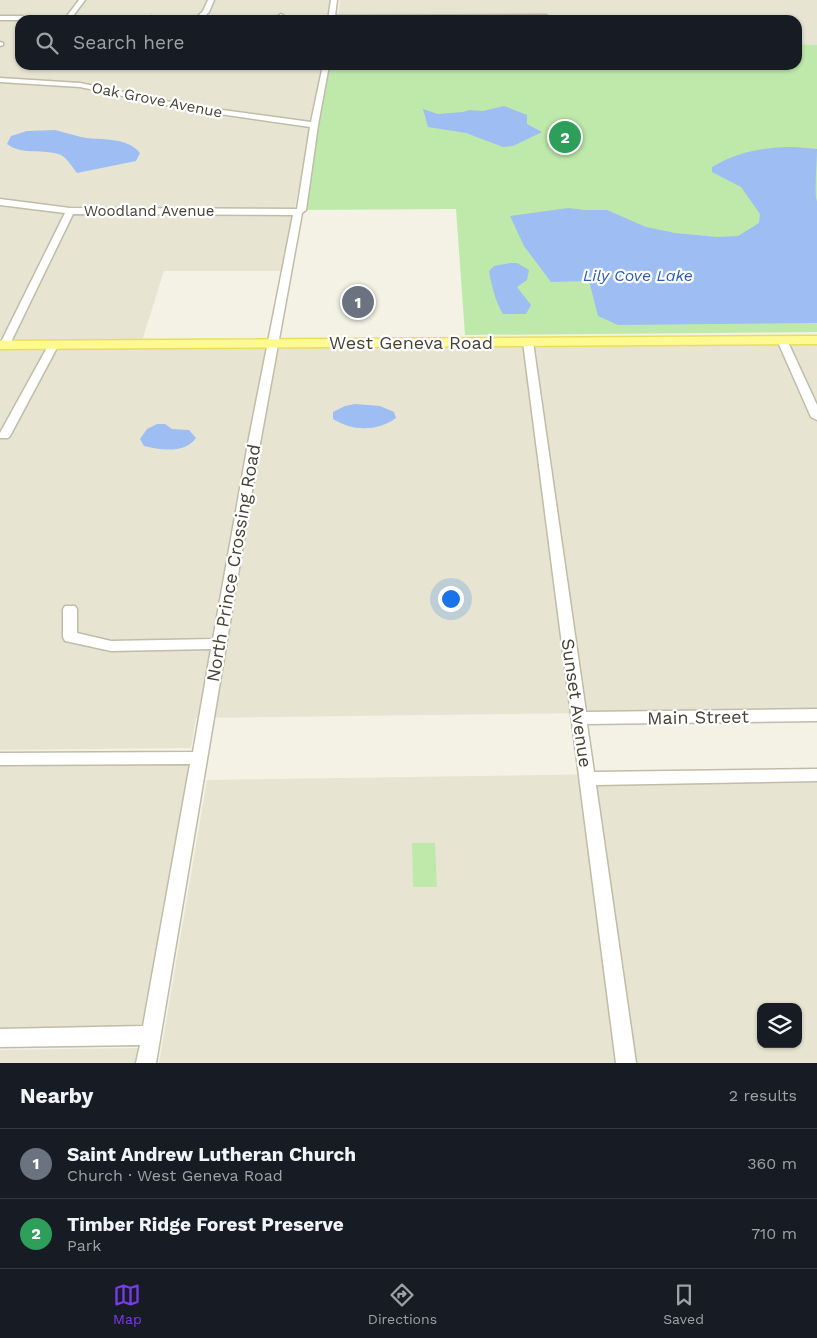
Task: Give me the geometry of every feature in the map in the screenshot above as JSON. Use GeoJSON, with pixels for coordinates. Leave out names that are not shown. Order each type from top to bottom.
{"type":"FeatureCollection","features":[{"type":"Feature","properties":{"kind":"main road","name":"West Geneva Road"},"geometry":{"type":"LineString","coordinates":[[2,344],[817,340]]}},
{"type":"Feature","properties":{"kind":"street"},"geometry":{"type":"LineString","coordinates":[[71,15],[82,0]]}},
{"type":"Feature","properties":{"kind":"street"},"geometry":{"type":"LineString","coordinates":[[203,15],[211,0]]}},
{"type":"Feature","properties":{"kind":"street"},"geometry":{"type":"LineString","coordinates":[[332,15],[334,0]]}},
{"type":"Feature","properties":{"kind":"street"},"geometry":{"type":"LineString","coordinates":[[0,18],[15,18]]}},
{"type":"Feature","properties":{"kind":"street","name":"North Prince Crossing Road"},"geometry":{"type":"LineString","coordinates":[[146,1063],[273,342],[298,212],[302,210],[314,125],[325,70]]}},
{"type":"Feature","properties":{"kind":"street","name":"Oak Grove Avenue"},"geometry":{"type":"LineString","coordinates":[[0,80],[83,86],[185,107],[314,125]]}},
{"type":"Feature","properties":{"kind":"street","name":"Woodland Avenue"},"geometry":{"type":"LineString","coordinates":[[0,202],[70,211],[298,212]]}},
{"type":"Feature","properties":{"kind":"street"},"geometry":{"type":"LineString","coordinates":[[2,344],[70,211]]}},
{"type":"Feature","properties":{"kind":"street"},"geometry":{"type":"LineString","coordinates":[[782,340],[817,417]]}},
{"type":"Feature","properties":{"kind":"street","name":"Sunset Avenue"},"geometry":{"type":"LineString","coordinates":[[528,342],[626,1063]]}},
{"type":"Feature","properties":{"kind":"street"},"geometry":{"type":"LineString","coordinates":[[4,436],[54,344]]}},
{"type":"Feature","properties":{"kind":"street"},"geometry":{"type":"LineString","coordinates":[[70,609],[70,637],[111,646],[219,644]]}},
{"type":"Feature","properties":{"kind":"street","name":"Main Street"},"geometry":{"type":"LineString","coordinates":[[579,718],[817,715]]}},
{"type":"Feature","properties":{"kind":"street"},"geometry":{"type":"LineString","coordinates":[[0,759],[200,758]]}},
{"type":"Feature","properties":{"kind":"street"},"geometry":{"type":"LineString","coordinates":[[588,779],[817,775]]}},
{"type":"Feature","properties":{"kind":"street"},"geometry":{"type":"LineString","coordinates":[[0,1038],[151,1035]]}},
{"type":"Feature","properties":{"kind":"shaded area"},"geometry":{"type":"Polygon","coordinates":[[[0,0],[333,0],[331,15],[15,15],[15,70],[321,70],[283,271],[164,271],[142,341],[0,341],[0,0]]]}},
{"type":"Feature","properties":{"kind":"shaded area"},"geometry":{"type":"Polygon","coordinates":[[[340,0],[817,0],[817,45],[802,44],[802,15],[338,15],[340,0]]]}},
{"type":"Feature","properties":{"kind":"shaded area"},"geometry":{"type":"Polygon","coordinates":[[[817,343],[817,710],[196,718],[191,748],[0,750],[0,348],[817,343]]]}},
{"type":"Feature","properties":{"kind":"shaded area"},"geometry":{"type":"Polygon","coordinates":[[[189,763],[145,1029],[0,1030],[0,764],[189,763]]]}},
{"type":"Feature","properties":{"kind":"shaded area"},"geometry":{"type":"Polygon","coordinates":[[[817,771],[817,1063],[159,1063],[207,780],[817,771]]]}},
{"type":"Feature","properties":{"kind":"shaded area"},"geometry":{"type":"Polygon","coordinates":[[[139,1048],[137,1063],[0,1063],[0,1050],[139,1048]]]}},
{"type":"Feature","properties":{"kind":"green space"},"geometry":{"type":"Polygon","coordinates":[[[802,44],[817,45],[817,332],[465,335],[456,209],[302,210],[324,70],[802,70],[802,44]]]}},
{"type":"Feature","properties":{"kind":"green space"},"geometry":{"type":"Polygon","coordinates":[[[412,843],[435,843],[437,887],[413,887],[412,843]]]}},
{"type":"Feature","properties":{"kind":"water"},"geometry":{"type":"Polygon","coordinates":[[[504,106],[527,115],[527,124],[542,132],[513,146],[503,147],[466,133],[428,127],[423,109],[438,114],[469,110],[483,111],[504,106]]]}},
{"type":"Feature","properties":{"kind":"water"},"geometry":{"type":"Polygon","coordinates":[[[55,130],[81,137],[121,142],[128,144],[140,153],[136,161],[77,173],[61,155],[20,150],[7,144],[11,136],[27,131],[55,130]]]}},
{"type":"Feature","properties":{"kind":"water","name":"Lily Cove Lake"},"geometry":{"type":"Polygon","coordinates":[[[795,147],[817,149],[817,323],[618,325],[598,316],[589,281],[551,282],[524,246],[510,216],[568,208],[607,210],[646,227],[675,233],[717,237],[738,236],[759,223],[760,214],[741,187],[712,172],[712,167],[732,157],[752,151],[795,147]]]}},
{"type":"Feature","properties":{"kind":"water"},"geometry":{"type":"Polygon","coordinates":[[[517,263],[529,270],[527,280],[517,287],[531,305],[526,314],[503,314],[494,293],[489,271],[494,266],[517,263]]]}},
{"type":"Feature","properties":{"kind":"water"},"geometry":{"type":"Polygon","coordinates":[[[355,404],[380,406],[394,412],[396,418],[389,423],[373,428],[356,428],[333,419],[333,412],[345,406],[355,404]]]}},
{"type":"Feature","properties":{"kind":"water"},"geometry":{"type":"Polygon","coordinates":[[[157,424],[165,424],[172,429],[189,430],[196,438],[185,447],[179,449],[157,449],[144,446],[140,439],[147,429],[157,424]]]}},
{"type":"Feature","properties":{"kind":"place","name":"Timber Ridge Forest Preserve"},"geometry":{"type":"Point","coordinates":[565,137]}},
{"type":"Feature","properties":{"kind":"place","name":"Saint Andrew Lutheran Church"},"geometry":{"type":"Point","coordinates":[358,302]}}]}
